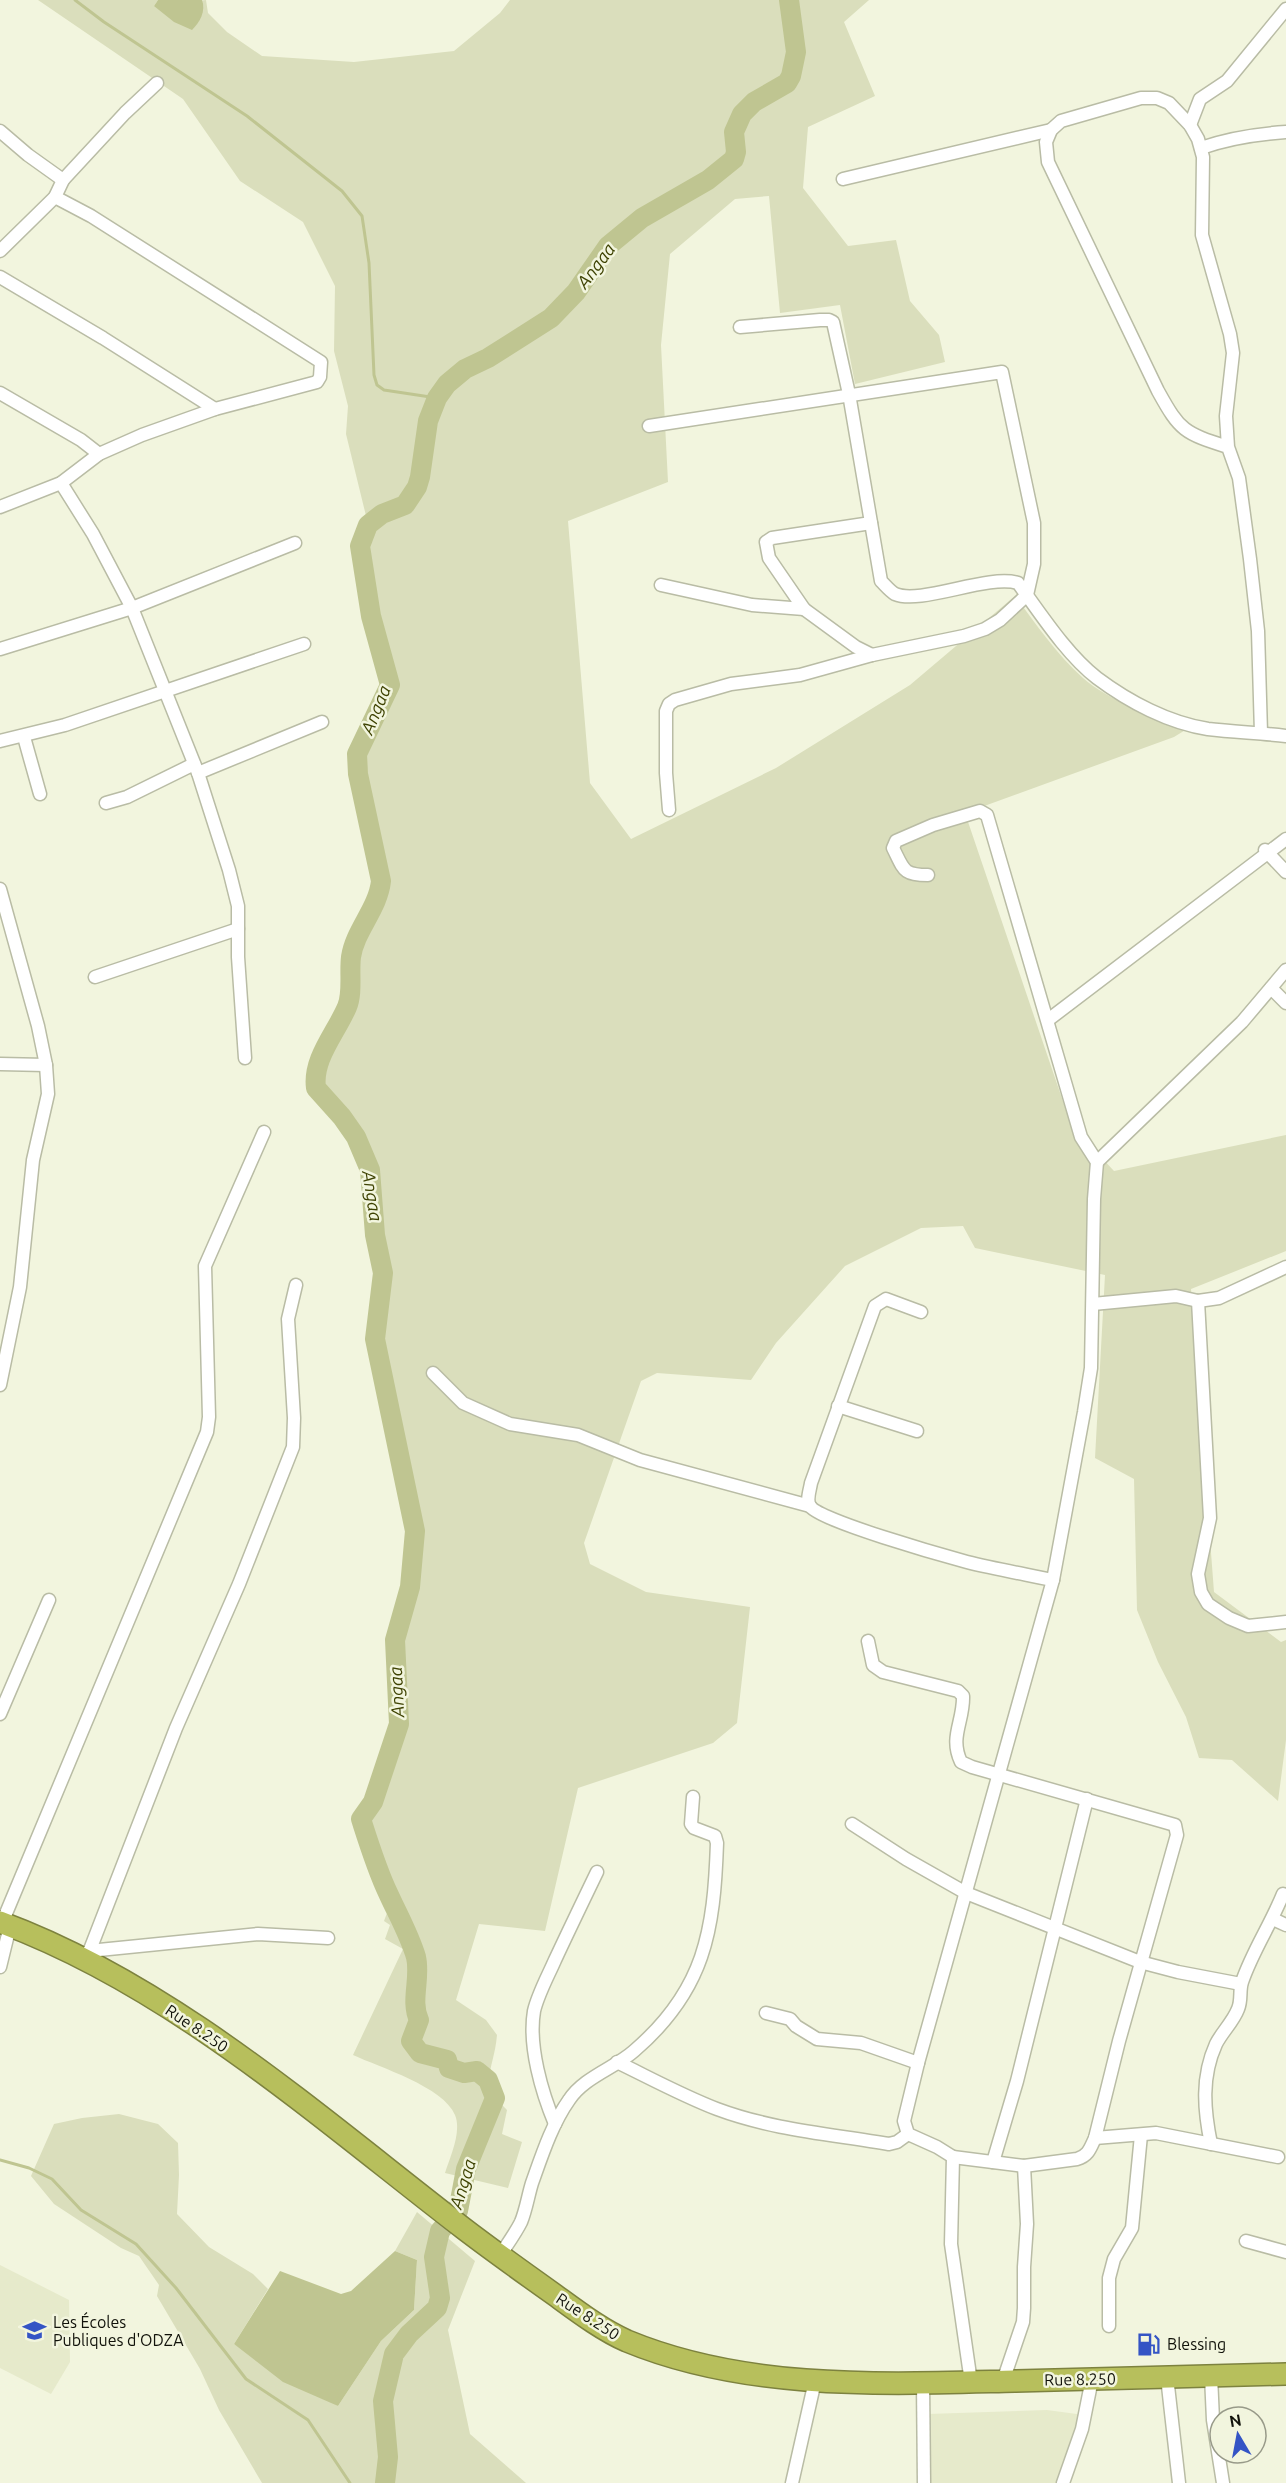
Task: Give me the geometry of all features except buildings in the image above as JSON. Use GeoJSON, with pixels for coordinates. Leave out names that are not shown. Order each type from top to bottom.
{"type":"FeatureCollection","features":[{"type":"Feature","properties":{"kind":"highway","name":"Rue 8.250"},"geometry":{"type":"LineString","coordinates":[[4,1924],[87,1955],[145,1992],[257,2069],[499,2257],[578,2312],[623,2339],[674,2358],[713,2367],[815,2381],[923,2383],[1286,2374]]}},
{"type":"Feature","properties":{"kind":"street"},"geometry":{"type":"LineString","coordinates":[[1190,125],[1200,99],[1227,81],[1286,9]]}},
{"type":"Feature","properties":{"kind":"street"},"geometry":{"type":"LineString","coordinates":[[0,251],[55,197],[63,180],[125,113],[157,83]]}},
{"type":"Feature","properties":{"kind":"street"},"geometry":{"type":"LineString","coordinates":[[1228,447],[1185,432],[1174,420],[1158,391],[1048,162],[1046,142],[1051,130],[1061,121],[1140,98],[1157,98],[1169,103],[1190,125],[1201,148],[1202,235],[1230,334],[1233,353],[1226,416],[1228,447],[1239,478],[1250,559],[1258,631],[1262,733]]}},
{"type":"Feature","properties":{"kind":"street"},"geometry":{"type":"LineString","coordinates":[[0,130],[28,155],[63,180]]}},
{"type":"Feature","properties":{"kind":"street"},"geometry":{"type":"LineString","coordinates":[[843,178],[1051,130]]}},
{"type":"Feature","properties":{"kind":"street"},"geometry":{"type":"LineString","coordinates":[[1201,148],[1219,141],[1286,132]]}},
{"type":"Feature","properties":{"kind":"street"},"geometry":{"type":"LineString","coordinates":[[0,507],[61,483],[99,454],[142,435],[215,409],[316,382],[320,377],[321,362],[101,222],[55,197]]}},
{"type":"Feature","properties":{"kind":"street"},"geometry":{"type":"LineString","coordinates":[[0,277],[103,338],[215,409]]}},
{"type":"Feature","properties":{"kind":"street"},"geometry":{"type":"LineString","coordinates":[[740,327],[830,320],[836,328],[881,581],[897,595],[915,595],[1011,580],[1018,582],[1066,646],[1096,677],[1160,716],[1207,729],[1286,736]]}},
{"type":"Feature","properties":{"kind":"street"},"geometry":{"type":"LineString","coordinates":[[649,426],[1002,372],[1034,523],[1034,564],[1027,595],[1000,620],[985,629],[964,636],[872,655],[800,675],[731,684],[675,700],[669,704],[666,711],[666,773],[669,810]]}},
{"type":"Feature","properties":{"kind":"street"},"geometry":{"type":"LineString","coordinates":[[0,393],[81,440],[99,454]]}},
{"type":"Feature","properties":{"kind":"street"},"geometry":{"type":"LineString","coordinates":[[61,483],[93,534],[132,608],[196,768],[237,893],[245,1058]]}},
{"type":"Feature","properties":{"kind":"street"},"geometry":{"type":"LineString","coordinates":[[871,523],[772,538],[766,542],[769,558],[804,609],[856,647],[872,655]]}},
{"type":"Feature","properties":{"kind":"street"},"geometry":{"type":"LineString","coordinates":[[0,649],[132,608],[294,543]]}},
{"type":"Feature","properties":{"kind":"street"},"geometry":{"type":"LineString","coordinates":[[661,585],[752,605],[804,609]]}},
{"type":"Feature","properties":{"kind":"street"},"geometry":{"type":"LineString","coordinates":[[0,741],[24,737],[304,644]]}},
{"type":"Feature","properties":{"kind":"street"},"geometry":{"type":"LineString","coordinates":[[106,803],[322,722]]}},
{"type":"Feature","properties":{"kind":"street"},"geometry":{"type":"LineString","coordinates":[[24,737],[40,794]]}},
{"type":"Feature","properties":{"kind":"street"},"geometry":{"type":"LineString","coordinates":[[868,1641],[873,1665],[883,1672],[958,1691],[963,1696],[955,1743],[962,1762],[972,1767],[1000,1774],[1087,1798],[1174,1825],[1176,1829],[1177,1835],[1140,1962],[1095,2138],[1084,2157],[1024,2166],[953,2157],[908,2134],[904,2121],[918,2063],[1000,1774],[1053,1580],[1091,1368],[1094,1199],[1097,1162],[1081,1137],[987,815],[980,812],[953,819],[896,842],[893,848],[904,871],[910,874],[928,874]]}},
{"type":"Feature","properties":{"kind":"street"},"geometry":{"type":"LineString","coordinates":[[1048,1020],[1266,851],[1286,838]]}},
{"type":"Feature","properties":{"kind":"street"},"geometry":{"type":"LineString","coordinates":[[1266,851],[1286,872]]}},
{"type":"Feature","properties":{"kind":"street"},"geometry":{"type":"LineString","coordinates":[[0,889],[3,908],[38,1026],[46,1065],[48,1094],[33,1160],[20,1287],[0,1385]]}},
{"type":"Feature","properties":{"kind":"street"},"geometry":{"type":"LineString","coordinates":[[95,976],[238,929]]}},
{"type":"Feature","properties":{"kind":"street"},"geometry":{"type":"LineString","coordinates":[[1097,1162],[1242,1022],[1286,970]]}},
{"type":"Feature","properties":{"kind":"street"},"geometry":{"type":"LineString","coordinates":[[1271,988],[1286,1003]]}},
{"type":"Feature","properties":{"kind":"street"},"geometry":{"type":"LineString","coordinates":[[0,1064],[46,1065]]}},
{"type":"Feature","properties":{"kind":"street"},"geometry":{"type":"LineString","coordinates":[[0,1967],[4,1924],[207,1432],[209,1418],[205,1266],[264,1132]]}},
{"type":"Feature","properties":{"kind":"street"},"geometry":{"type":"LineString","coordinates":[[1093,1304],[1176,1296],[1198,1301],[1219,1298],[1286,1267]]}},
{"type":"Feature","properties":{"kind":"street"},"geometry":{"type":"LineString","coordinates":[[87,1955],[176,1728],[230,1604],[293,1447],[294,1418],[288,1319],[296,1285]]}},
{"type":"Feature","properties":{"kind":"street"},"geometry":{"type":"LineString","coordinates":[[810,1506],[808,1496],[811,1483],[875,1306],[886,1299],[921,1312]]}},
{"type":"Feature","properties":{"kind":"street"},"geometry":{"type":"LineString","coordinates":[[1198,1301],[1210,1518],[1198,1574],[1201,1592],[1208,1604],[1229,1618],[1248,1626],[1286,1622]]}},
{"type":"Feature","properties":{"kind":"street"},"geometry":{"type":"LineString","coordinates":[[433,1372],[463,1403],[510,1424],[578,1434],[640,1460],[810,1506],[818,1513],[871,1533],[955,1558],[1053,1580]]}},
{"type":"Feature","properties":{"kind":"street"},"geometry":{"type":"LineString","coordinates":[[838,1406],[917,1431]]}},
{"type":"Feature","properties":{"kind":"street"},"geometry":{"type":"LineString","coordinates":[[0,1714],[48,1599]]}},
{"type":"Feature","properties":{"kind":"street"},"geometry":{"type":"LineString","coordinates":[[499,2257],[520,2223],[555,2124],[570,2098],[633,2052],[662,2024],[683,1995],[699,1967],[715,1899],[717,1843],[715,1836],[694,1828],[691,1824],[693,1797]]}},
{"type":"Feature","properties":{"kind":"street"},"geometry":{"type":"LineString","coordinates":[[993,2162],[1017,2080],[1087,1798]]}},
{"type":"Feature","properties":{"kind":"street"},"geometry":{"type":"LineString","coordinates":[[852,1824],[906,1860],[966,1893],[1140,1962],[1241,1984]]}},
{"type":"Feature","properties":{"kind":"street"},"geometry":{"type":"LineString","coordinates":[[555,2124],[544,2100],[538,2074],[533,2035],[534,2012],[542,1989],[597,1872]]}},
{"type":"Feature","properties":{"kind":"street"},"geometry":{"type":"LineString","coordinates":[[1211,2144],[1204,2112],[1204,2083],[1216,2045],[1241,2003],[1241,1984],[1283,1894]]}},
{"type":"Feature","properties":{"kind":"street"},"geometry":{"type":"LineString","coordinates":[[1273,1919],[1286,1925]]}},
{"type":"Feature","properties":{"kind":"street"},"geometry":{"type":"LineString","coordinates":[[87,1955],[146,1944],[258,1934],[328,1938]]}},
{"type":"Feature","properties":{"kind":"street"},"geometry":{"type":"LineString","coordinates":[[766,2013],[789,2019],[817,2039],[861,2043],[918,2063]]}},
{"type":"Feature","properties":{"kind":"street"},"geometry":{"type":"LineString","coordinates":[[617,2062],[718,2109],[765,2123],[812,2134],[889,2144],[897,2142],[908,2134]]}},
{"type":"Feature","properties":{"kind":"street"},"geometry":{"type":"LineString","coordinates":[[1095,2138],[1156,2133],[1278,2157]]}},
{"type":"Feature","properties":{"kind":"street"},"geometry":{"type":"LineString","coordinates":[[1109,2326],[1109,2278],[1114,2259],[1132,2228],[1141,2135]]}},
{"type":"Feature","properties":{"kind":"street"},"geometry":{"type":"LineString","coordinates":[[953,2157],[951,2244],[971,2382]]}},
{"type":"Feature","properties":{"kind":"street"},"geometry":{"type":"LineString","coordinates":[[1003,2381],[1023,2322],[1027,2224],[1024,2166]]}},
{"type":"Feature","properties":{"kind":"street"},"geometry":{"type":"LineString","coordinates":[[1246,2241],[1286,2252]]}},
{"type":"Feature","properties":{"kind":"street"},"geometry":{"type":"LineString","coordinates":[[1211,2376],[1213,2420],[1224,2483]]}},
{"type":"Feature","properties":{"kind":"street"},"geometry":{"type":"LineString","coordinates":[[1167,2377],[1179,2483]]}},
{"type":"Feature","properties":{"kind":"street"},"geometry":{"type":"LineString","coordinates":[[1063,2483],[1082,2429],[1092,2379]]}},
{"type":"Feature","properties":{"kind":"street"},"geometry":{"type":"LineString","coordinates":[[792,2483],[815,2381]]}},
{"type":"Feature","properties":{"kind":"street"},"geometry":{"type":"LineString","coordinates":[[923,2383],[924,2483]]}},
{"type":"Feature","properties":{"kind":"shaded area"},"geometry":{"type":"Polygon","coordinates":[[[38,0],[158,0],[154,6],[206,0],[208,13],[227,32],[262,56],[354,62],[454,51],[500,13],[510,0],[869,0],[844,22],[875,96],[808,127],[803,188],[848,246],[896,240],[910,301],[939,335],[945,362],[855,384],[840,305],[780,313],[769,196],[735,199],[670,254],[661,345],[668,482],[568,521],[590,783],[631,839],[776,768],[910,685],[1015,596],[1055,649],[1093,686],[1132,707],[1187,729],[1174,737],[965,813],[1071,1125],[1114,1171],[1286,1135],[1286,1251],[1191,1289],[1214,1592],[1281,1642],[1286,1640],[1286,1740],[1278,1801],[1232,1760],[1199,1758],[1186,1717],[1158,1662],[1137,1610],[1134,1479],[1095,1458],[1105,1275],[975,1248],[963,1226],[921,1228],[845,1266],[776,1343],[751,1380],[657,1373],[641,1381],[584,1543],[590,1564],[646,1592],[750,1607],[737,1723],[713,1743],[578,1788],[545,1931],[479,1924],[456,2000],[486,2020],[497,2035],[490,2083],[492,2091],[507,2110],[502,2134],[522,2142],[508,2188],[445,2173],[455,2144],[457,2129],[455,2115],[449,2105],[410,2079],[353,2055],[403,1949],[385,1939],[390,1925],[384,1921],[390,1905],[361,1819],[373,1802],[399,1724],[395,1640],[410,1587],[415,1531],[375,1339],[383,1273],[375,1235],[370,1170],[356,1137],[342,1117],[316,1088],[321,1057],[347,1008],[355,940],[380,890],[379,859],[360,788],[357,755],[366,729],[390,685],[371,616],[360,546],[368,524],[346,434],[348,406],[334,351],[335,286],[303,222],[240,181],[183,99],[38,0]]]}},
{"type":"Feature","properties":{"kind":"shaded area"},"geometry":{"type":"Polygon","coordinates":[[[158,0],[202,0],[203,8],[198,23],[192,30],[174,22],[154,6],[158,0]]]}},
{"type":"Feature","properties":{"kind":"shaded area"},"geometry":{"type":"Polygon","coordinates":[[[119,2114],[158,2124],[178,2143],[177,2214],[209,2247],[253,2274],[268,2289],[234,2344],[338,2406],[381,2341],[414,2310],[417,2260],[395,2251],[417,2212],[475,2261],[448,2330],[470,2434],[526,2483],[262,2483],[157,2296],[159,2285],[139,2256],[121,2248],[54,2204],[31,2176],[54,2124],[119,2114]]]}},
{"type":"Feature","properties":{"kind":"shaded area"},"geometry":{"type":"Polygon","coordinates":[[[395,2251],[417,2260],[414,2310],[381,2341],[338,2406],[283,2382],[234,2344],[280,2271],[341,2294],[351,2291],[395,2251]]]}},
{"type":"Feature","properties":{"kind":"shaded area","name":"Les Écoles Publiques d'ODZA"},"geometry":{"type":"Polygon","coordinates":[[[0,2265],[69,2300],[70,2362],[51,2394],[0,2368],[0,2265]]]}},
{"type":"Feature","properties":{"kind":"shaded area"},"geometry":{"type":"Polygon","coordinates":[[[1047,2410],[1084,2415],[1059,2483],[928,2483],[928,2414],[1047,2410]]]}},
{"type":"Feature","properties":{"kind":"waterway"},"geometry":{"type":"LineString","coordinates":[[75,0],[104,22],[247,116],[342,191],[362,216],[369,263],[374,375],[377,385],[384,390],[437,398]]}},
{"type":"Feature","properties":{"kind":"waterway","name":"Angaa"},"geometry":{"type":"LineString","coordinates":[[385,2483],[388,2457],[383,2401],[394,2354],[409,2334],[437,2308],[440,2298],[434,2257],[440,2231],[458,2211],[466,2169],[495,2098],[488,2080],[477,2071],[464,2073],[449,2068],[447,2060],[420,2053],[411,2041],[419,2020],[415,2005],[416,1957],[407,1932],[380,1875],[361,1819],[373,1802],[399,1724],[395,1640],[410,1587],[415,1531],[375,1339],[383,1273],[375,1235],[370,1170],[356,1137],[342,1117],[316,1088],[321,1056],[349,1001],[353,947],[376,901],[381,881],[358,774],[357,754],[390,685],[371,616],[360,546],[368,525],[382,514],[405,505],[417,487],[428,421],[437,398],[447,384],[465,369],[488,358],[551,318],[576,292],[608,246],[642,218],[708,180],[734,159],[736,152],[734,132],[742,114],[754,102],[787,83],[791,76],[796,52],[789,0]]}},
{"type":"Feature","properties":{"kind":"waterway"},"geometry":{"type":"LineString","coordinates":[[0,2160],[29,2168],[52,2179],[81,2210],[136,2244],[176,2288],[246,2379],[308,2420],[350,2483]]}},
{"type":"Feature","properties":{"kind":"place","name":"Les Écoles Publiques d'ODZA"},"geometry":{"type":"Point","coordinates":[35,2331]}},
{"type":"Feature","properties":{"kind":"place","name":"Blessing"},"geometry":{"type":"Point","coordinates":[1149,2344]}}]}
